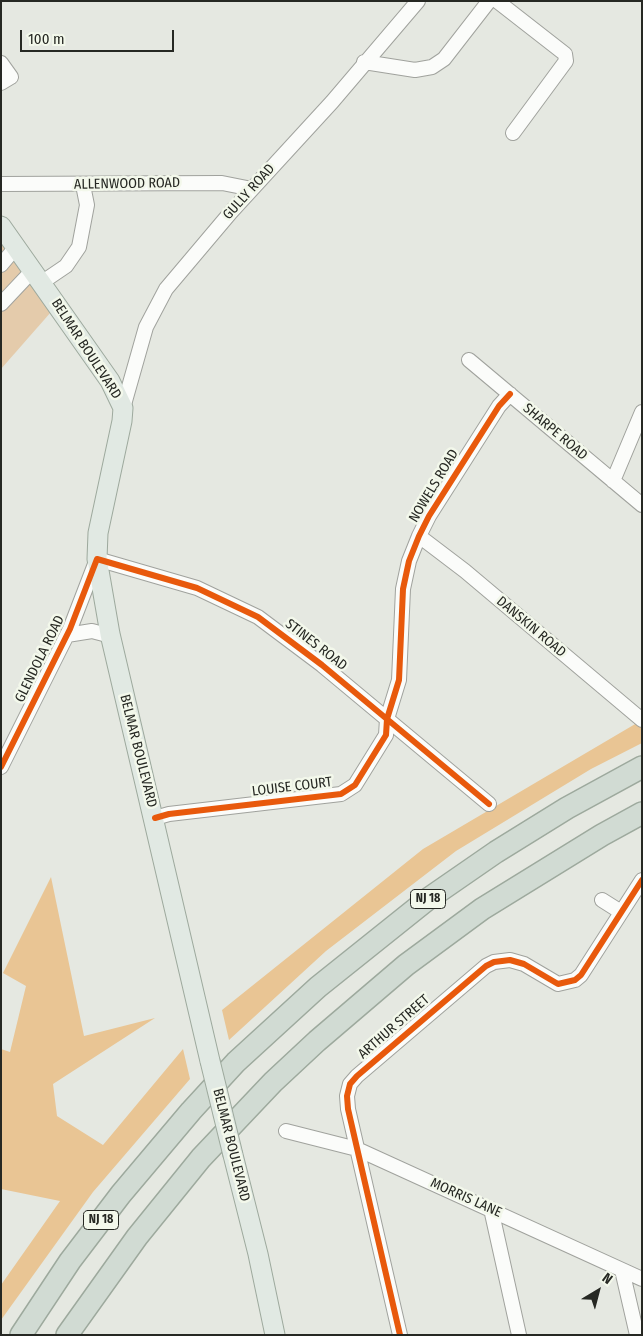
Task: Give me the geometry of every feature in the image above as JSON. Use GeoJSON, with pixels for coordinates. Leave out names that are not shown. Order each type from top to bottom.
{"type":"FeatureCollection","features":[{"type":"Feature","properties":{"kind":"highway","name":"NJ 18"},"geometry":{"type":"LineString","coordinates":[[21,1335],[70,1261],[121,1194],[190,1111],[236,1062],[311,993],[421,904],[496,852],[567,808],[642,767]]}},
{"type":"Feature","properties":{"kind":"highway","name":"NJ 18"},"geometry":{"type":"LineString","coordinates":[[67,1335],[132,1244],[201,1158],[273,1082],[316,1041],[406,965],[466,920],[602,835],[642,813]]}},
{"type":"Feature","properties":{"kind":"main road","name":"BELMAR BOULEVARD"},"geometry":{"type":"LineString","coordinates":[[1,226],[110,381],[123,408],[122,421],[98,533],[97,559],[111,636],[210,1061],[258,1254],[275,1335]]}},
{"type":"Feature","properties":{"kind":"street","name":"GULLY ROAD"},"geometry":{"type":"LineString","coordinates":[[123,408],[138,351],[158,302],[175,278],[332,102],[364,62],[418,1]]}},
{"type":"Feature","properties":{"kind":"street"},"geometry":{"type":"LineString","coordinates":[[364,62],[415,70],[432,67],[444,59],[489,1]]}},
{"type":"Feature","properties":{"kind":"street"},"geometry":{"type":"LineString","coordinates":[[497,1],[564,54],[566,61],[513,133]]}},
{"type":"Feature","properties":{"kind":"street"},"geometry":{"type":"LineString","coordinates":[[1,63],[11,78],[1,84]]}},
{"type":"Feature","properties":{"kind":"street","name":"ALLENWOOD ROAD"},"geometry":{"type":"LineString","coordinates":[[1,184],[222,183],[252,190]]}},
{"type":"Feature","properties":{"kind":"street"},"geometry":{"type":"LineString","coordinates":[[1,304],[37,277],[66,266],[79,247],[86,204],[83,185]]}},
{"type":"Feature","properties":{"kind":"street"},"geometry":{"type":"LineString","coordinates":[[1,265],[16,247]]}},
{"type":"Feature","properties":{"kind":"street","name":"SHARPE ROAD"},"geometry":{"type":"LineString","coordinates":[[469,360],[642,505]]}},
{"type":"Feature","properties":{"kind":"street","name":"NOWELS ROAD"},"geometry":{"type":"LineString","coordinates":[[387,719],[399,680],[403,589],[409,561],[429,516],[499,406],[510,394]]}},
{"type":"Feature","properties":{"kind":"street"},"geometry":{"type":"LineString","coordinates":[[613,481],[642,412]]}},
{"type":"Feature","properties":{"kind":"street","name":"DANSKIN ROAD"},"geometry":{"type":"LineString","coordinates":[[419,536],[465,571],[642,720]]}},
{"type":"Feature","properties":{"kind":"street","name":"GLENDOLA ROAD"},"geometry":{"type":"LineString","coordinates":[[1,767],[6,744],[67,635],[97,559]]}},
{"type":"Feature","properties":{"kind":"street","name":"STINES ROAD"},"geometry":{"type":"LineString","coordinates":[[97,559],[197,588],[234,604],[285,636],[489,804]]}},
{"type":"Feature","properties":{"kind":"street"},"geometry":{"type":"LineString","coordinates":[[67,635],[92,631],[111,636]]}},
{"type":"Feature","properties":{"kind":"street","name":"LOUISE COURT"},"geometry":{"type":"LineString","coordinates":[[154,818],[169,814],[346,792],[355,785],[386,735],[387,719]]}},
{"type":"Feature","properties":{"kind":"street","name":"ARTHUR STREET"},"geometry":{"type":"LineString","coordinates":[[400,1335],[357,1149],[347,1096],[350,1084],[482,969],[494,962],[517,961],[558,984],[575,980],[581,975],[642,880]]}},
{"type":"Feature","properties":{"kind":"street"},"geometry":{"type":"LineString","coordinates":[[602,900],[621,912]]}},
{"type":"Feature","properties":{"kind":"street","name":"MORRIS LANE"},"geometry":{"type":"LineString","coordinates":[[286,1131],[357,1149],[642,1279]]}},
{"type":"Feature","properties":{"kind":"street"},"geometry":{"type":"LineString","coordinates":[[491,1209],[519,1335]]}},
{"type":"Feature","properties":{"kind":"street"},"geometry":{"type":"LineString","coordinates":[[622,1270],[637,1335]]}},
{"type":"Feature","properties":{"kind":"shaded area"},"geometry":{"type":"Polygon","coordinates":[[[1,240],[51,312],[1,369],[1,240]]]}},
{"type":"Feature","properties":{"kind":"shaded area"},"geometry":{"type":"Polygon","coordinates":[[[642,720],[642,743],[591,769],[456,851],[326,951],[229,1040],[222,1010],[423,849],[642,720]]]}},
{"type":"Feature","properties":{"kind":"shaded area"},"geometry":{"type":"Polygon","coordinates":[[[51,877],[84,1036],[155,1018],[53,1084],[57,1116],[103,1145],[183,1049],[190,1079],[93,1192],[1,1320],[1,1285],[60,1201],[1,1189],[1,1049],[10,1052],[26,986],[3,973],[51,877]]]}},
{"type":"Feature","properties":{"kind":"cycle path"},"geometry":{"type":"LineString","coordinates":[[155,818],[169,814],[341,794],[355,785],[386,735],[387,719],[399,680],[403,589],[409,561],[429,516],[499,406],[510,394]]}},
{"type":"Feature","properties":{"kind":"cycle path"},"geometry":{"type":"LineString","coordinates":[[1,767],[70,629],[97,559],[197,588],[258,617],[322,665],[489,804]]}},
{"type":"Feature","properties":{"kind":"cycle path"},"geometry":{"type":"LineString","coordinates":[[400,1335],[348,1109],[347,1096],[350,1084],[486,966],[494,962],[510,960],[524,964],[558,984],[575,980],[581,975],[642,880]]}}]}
